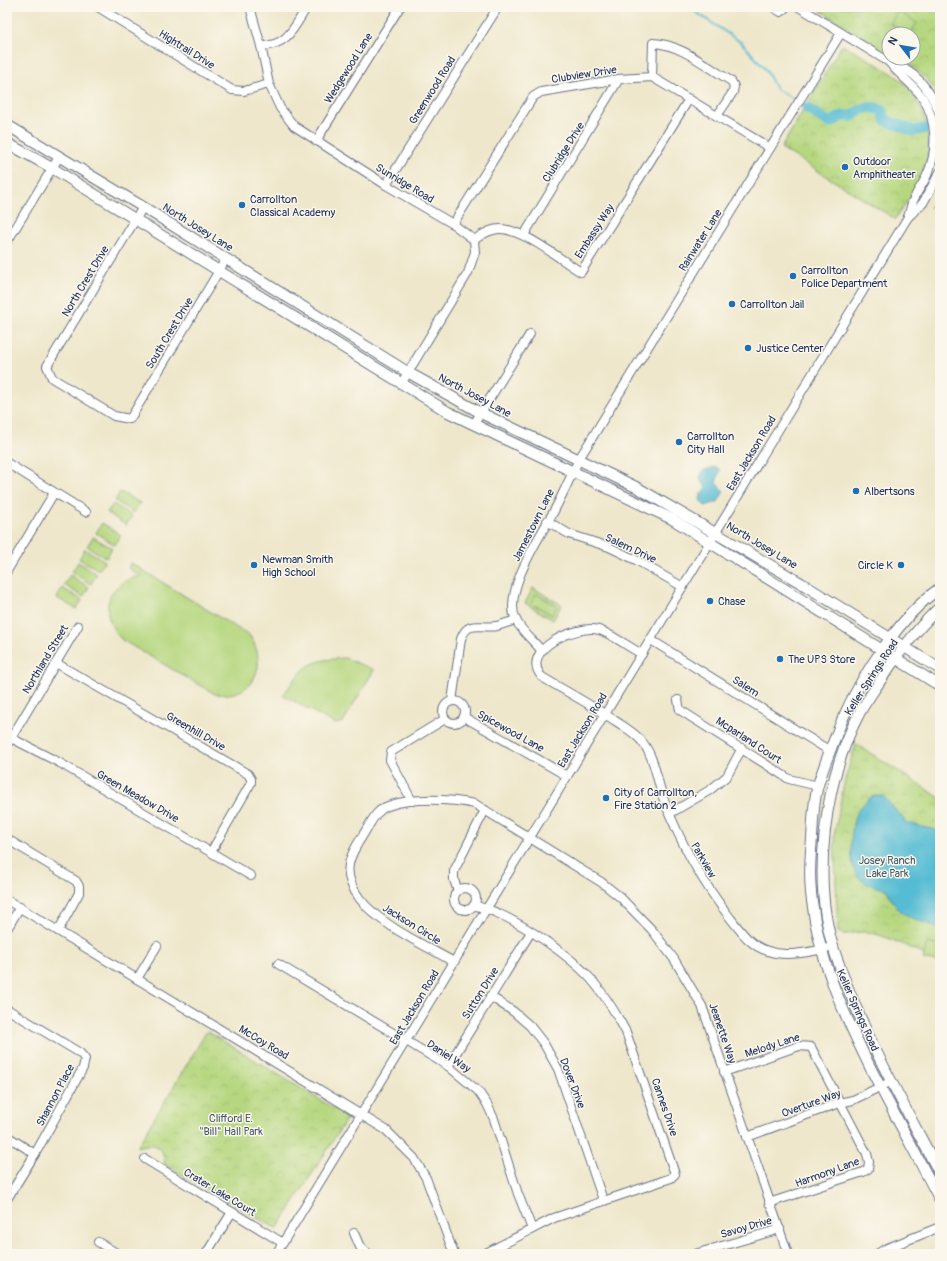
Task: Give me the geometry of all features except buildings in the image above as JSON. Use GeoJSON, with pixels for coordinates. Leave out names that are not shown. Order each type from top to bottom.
{"type":"FeatureCollection","features":[{"type":"Feature","properties":{"kind":"main road","name":"North Josey Lane"},"geometry":{"type":"LineString","coordinates":[[7,125],[143,207],[409,373],[481,413],[638,488],[716,532],[940,669]]}},
{"type":"Feature","properties":{"kind":"main road"},"geometry":{"type":"LineString","coordinates":[[7,143],[52,168],[448,412],[672,519],[940,686]]}},
{"type":"Feature","properties":{"kind":"main road"},"geometry":{"type":"LineString","coordinates":[[764,575],[770,574],[789,585],[801,583]]}},
{"type":"Feature","properties":{"kind":"main road","name":"Keller Springs Road"},"geometry":{"type":"LineString","coordinates":[[940,588],[891,638],[852,699],[830,751],[818,786],[813,812],[811,852],[811,893],[821,949],[839,1002],[880,1087],[940,1200]]}},
{"type":"Feature","properties":{"kind":"main road"},"geometry":{"type":"LineString","coordinates":[[795,595],[804,593],[828,606],[837,605]]}},
{"type":"Feature","properties":{"kind":"main road","name":"Keller Springs Road"},"geometry":{"type":"LineString","coordinates":[[940,607],[904,646],[861,711],[842,756],[825,818],[823,850],[824,895],[834,947],[863,1022],[940,1174]]}},
{"type":"Feature","properties":{"kind":"main road"},"geometry":{"type":"LineString","coordinates":[[830,751],[842,756]]}},
{"type":"Feature","properties":{"kind":"street","name":"Hightrail Drive"},"geometry":{"type":"LineString","coordinates":[[98,7],[232,90],[244,91],[269,84]]}},
{"type":"Feature","properties":{"kind":"street","name":"Sunridge Road"},"geometry":{"type":"LineString","coordinates":[[250,7],[262,46],[269,84],[286,118],[294,126],[316,141],[386,185],[453,224],[474,240]]}},
{"type":"Feature","properties":{"kind":"street"},"geometry":{"type":"LineString","coordinates":[[262,46],[271,46],[286,38],[307,7]]}},
{"type":"Feature","properties":{"kind":"street","name":"Wedgewood Lane"},"geometry":{"type":"LineString","coordinates":[[316,141],[400,7]]}},
{"type":"Feature","properties":{"kind":"street","name":"Greenwood Road"},"geometry":{"type":"LineString","coordinates":[[386,185],[498,7]]}},
{"type":"Feature","properties":{"kind":"street"},"geometry":{"type":"LineString","coordinates":[[773,7],[781,12],[786,7]]}},
{"type":"Feature","properties":{"kind":"street","name":"East Jackson Road"},"geometry":{"type":"LineString","coordinates":[[799,7],[881,57]]}},
{"type":"Feature","properties":{"kind":"street","name":"Rainwater Lane"},"geometry":{"type":"LineString","coordinates":[[579,459],[841,33]]}},
{"type":"Feature","properties":{"kind":"street"},"geometry":{"type":"LineString","coordinates":[[718,116],[733,92],[734,86],[731,81],[672,46],[653,43],[652,77],[770,148]]}},
{"type":"Feature","properties":{"kind":"street","name":"East Jackson Road"},"geometry":{"type":"LineString","coordinates":[[276,1254],[908,217],[914,198],[927,176],[932,163],[935,140],[929,112],[923,98],[911,84],[897,73],[892,66]]}},
{"type":"Feature","properties":{"kind":"street","name":"East Jackson Road"},"geometry":{"type":"LineString","coordinates":[[903,66],[929,91],[940,115]]}},
{"type":"Feature","properties":{"kind":"street","name":"Clubview Drive"},"geometry":{"type":"LineString","coordinates":[[453,224],[533,97],[541,92],[620,79],[652,77]]}},
{"type":"Feature","properties":{"kind":"street","name":"Clubridge Drive"},"geometry":{"type":"LineString","coordinates":[[524,235],[620,79]]}},
{"type":"Feature","properties":{"kind":"street","name":"Embassy Way"},"geometry":{"type":"LineString","coordinates":[[474,240],[489,231],[498,229],[512,231],[524,235],[581,272],[689,99]]}},
{"type":"Feature","properties":{"kind":"street"},"geometry":{"type":"LineString","coordinates":[[7,242],[59,157]]}},
{"type":"Feature","properties":{"kind":"street","name":"East Jackson Road"},"geometry":{"type":"LineString","coordinates":[[908,217],[924,203],[940,172]]}},
{"type":"Feature","properties":{"kind":"street","name":"North Crest Drive"},"geometry":{"type":"LineString","coordinates":[[130,419],[114,416],[52,378],[47,366],[143,207]]}},
{"type":"Feature","properties":{"kind":"street"},"geometry":{"type":"LineString","coordinates":[[402,384],[468,273],[476,252],[474,240]]}},
{"type":"Feature","properties":{"kind":"street","name":"South Crest Drive"},"geometry":{"type":"LineString","coordinates":[[130,419],[226,259]]}},
{"type":"Feature","properties":{"kind":"street"},"geometry":{"type":"LineString","coordinates":[[474,424],[530,334]]}},
{"type":"Feature","properties":{"kind":"street","name":"Jamestown Lane"},"geometry":{"type":"LineString","coordinates":[[516,620],[513,600],[516,587],[528,558],[579,459]]}},
{"type":"Feature","properties":{"kind":"street"},"geometry":{"type":"LineString","coordinates":[[7,463],[86,512]]}},
{"type":"Feature","properties":{"kind":"street"},"geometry":{"type":"LineString","coordinates":[[7,571],[54,493]]}},
{"type":"Feature","properties":{"kind":"street","name":"Salem Drive"},"geometry":{"type":"LineString","coordinates":[[547,521],[569,534],[609,547],[636,560],[682,587]]}},
{"type":"Feature","properties":{"kind":"street"},"geometry":{"type":"LineString","coordinates":[[412,801],[390,760],[391,752],[446,719],[443,713],[444,706],[452,701],[461,639],[464,632],[471,626],[496,626],[516,620],[541,650],[571,632],[581,629],[599,630],[642,654]]}},
{"type":"Feature","properties":{"kind":"street","name":"Northland Street"},"geometry":{"type":"LineString","coordinates":[[9,742],[78,626]]}},
{"type":"Feature","properties":{"kind":"street","name":"Salem"},"geometry":{"type":"LineString","coordinates":[[651,640],[830,751]]}},
{"type":"Feature","properties":{"kind":"street","name":"Parkview"},"geometry":{"type":"LineString","coordinates":[[541,650],[536,659],[536,666],[542,677],[605,714],[632,732],[644,743],[650,755],[669,814],[690,860],[709,891],[740,930],[757,947],[769,952],[787,954],[834,947]]}},
{"type":"Feature","properties":{"kind":"street","name":"Greenhill Drive"},"geometry":{"type":"LineString","coordinates":[[56,663],[248,774],[251,779],[251,784],[211,852]]}},
{"type":"Feature","properties":{"kind":"street","name":"Mcparland Court"},"geometry":{"type":"LineString","coordinates":[[678,700],[680,710],[789,779],[818,786]]}},
{"type":"Feature","properties":{"kind":"street","name":"Spicewood Lane"},"geometry":{"type":"LineString","coordinates":[[446,719],[455,723],[464,717],[465,710],[462,704],[452,701]]}},
{"type":"Feature","properties":{"kind":"street","name":"Spicewood Lane"},"geometry":{"type":"LineString","coordinates":[[464,717],[568,776]]}},
{"type":"Feature","properties":{"kind":"street","name":"Green Meadow Drive"},"geometry":{"type":"LineString","coordinates":[[9,742],[60,763],[251,876]]}},
{"type":"Feature","properties":{"kind":"street"},"geometry":{"type":"LineString","coordinates":[[669,814],[710,790],[727,776],[742,748]]}},
{"type":"Feature","properties":{"kind":"street","name":"Jackson Circle"},"geometry":{"type":"LineString","coordinates":[[454,962],[385,921],[368,908],[351,884],[349,871],[351,854],[376,813],[389,805],[412,801],[462,801],[475,804],[530,837]]}},
{"type":"Feature","properties":{"kind":"street"},"geometry":{"type":"LineString","coordinates":[[458,891],[465,889],[472,891],[475,898],[474,905],[468,909],[459,908],[454,900],[458,891],[454,880],[454,871],[485,810]]}},
{"type":"Feature","properties":{"kind":"street","name":"Jeanette Way"},"geometry":{"type":"LineString","coordinates":[[530,837],[601,882],[620,897],[652,930],[674,959],[702,1006],[769,1203],[780,1229],[788,1254]]}},
{"type":"Feature","properties":{"kind":"street"},"geometry":{"type":"LineString","coordinates":[[7,839],[76,881],[79,886],[79,893],[58,930]]}},
{"type":"Feature","properties":{"kind":"street","name":"McCoy Road"},"geometry":{"type":"LineString","coordinates":[[7,900],[386,1130],[414,1158],[426,1178],[454,1254]]}},
{"type":"Feature","properties":{"kind":"street","name":"Cannes Drive"},"geometry":{"type":"LineString","coordinates":[[474,905],[496,912],[531,932],[570,959],[590,978],[616,1014],[633,1049],[674,1167],[675,1174],[671,1178],[566,1213],[484,1254]]}},
{"type":"Feature","properties":{"kind":"street"},"geometry":{"type":"LineString","coordinates":[[7,929],[20,907]]}},
{"type":"Feature","properties":{"kind":"street","name":"Sutton Drive"},"geometry":{"type":"LineString","coordinates":[[448,1066],[531,932]]}},
{"type":"Feature","properties":{"kind":"street"},"geometry":{"type":"LineString","coordinates":[[137,979],[157,946]]}},
{"type":"Feature","properties":{"kind":"street","name":"Daniel Way"},"geometry":{"type":"LineString","coordinates":[[278,964],[448,1066],[469,1082],[487,1104],[494,1118],[518,1194],[532,1229]]}},
{"type":"Feature","properties":{"kind":"street","name":"Dover Drive"},"geometry":{"type":"LineString","coordinates":[[490,996],[514,1012],[530,1026],[544,1044],[558,1069],[603,1200]]}},
{"type":"Feature","properties":{"kind":"street","name":"Shannon Place"},"geometry":{"type":"LineString","coordinates":[[7,1008],[80,1053],[84,1059],[83,1068],[35,1154],[7,1199]]}},
{"type":"Feature","properties":{"kind":"street","name":"Melody Lane"},"geometry":{"type":"LineString","coordinates":[[724,1072],[799,1046],[807,1045],[811,1047],[840,1103]]}},
{"type":"Feature","properties":{"kind":"street"},"geometry":{"type":"LineString","coordinates":[[880,1087],[892,1080]]}},
{"type":"Feature","properties":{"kind":"street","name":"Overture Way"},"geometry":{"type":"LineString","coordinates":[[747,1137],[840,1103],[853,1100],[880,1087]]}},
{"type":"Feature","properties":{"kind":"street","name":"Harmony Lane"},"geometry":{"type":"LineString","coordinates":[[769,1203],[863,1172],[868,1169],[869,1162],[867,1154],[840,1103]]}},
{"type":"Feature","properties":{"kind":"street"},"geometry":{"type":"LineString","coordinates":[[7,1136],[35,1154]]}},
{"type":"Feature","properties":{"kind":"street","name":"Crater Lake Court"},"geometry":{"type":"LineString","coordinates":[[145,1159],[283,1243]]}},
{"type":"Feature","properties":{"kind":"street"},"geometry":{"type":"LineString","coordinates":[[206,1254],[232,1212]]}},
{"type":"Feature","properties":{"kind":"street"},"geometry":{"type":"LineString","coordinates":[[877,1254],[885,1249],[940,1227]]}},
{"type":"Feature","properties":{"kind":"street","name":"Savoy Drive"},"geometry":{"type":"LineString","coordinates":[[697,1254],[780,1229]]}},
{"type":"Feature","properties":{"kind":"street"},"geometry":{"type":"LineString","coordinates":[[354,1233],[360,1247],[369,1254]]}},
{"type":"Feature","properties":{"kind":"street"},"geometry":{"type":"LineString","coordinates":[[98,1242],[118,1254]]}},
{"type":"Feature","properties":{"kind":"green space"},"geometry":{"type":"Polygon","coordinates":[[[815,7],[940,7],[940,98],[932,85],[910,66],[921,66],[921,26],[881,26],[881,49],[815,7]]]}},
{"type":"Feature","properties":{"kind":"green space"},"geometry":{"type":"Polygon","coordinates":[[[898,11],[917,23],[915,26],[894,26],[890,24],[898,11]]]}},
{"type":"Feature","properties":{"kind":"green space"},"geometry":{"type":"Polygon","coordinates":[[[842,45],[882,67],[903,82],[918,102],[923,114],[928,138],[927,163],[917,186],[895,219],[781,148],[842,45]]]}},
{"type":"Feature","properties":{"kind":"green space"},"geometry":{"type":"Polygon","coordinates":[[[940,189],[940,212],[930,207],[940,189]]]}},
{"type":"Feature","properties":{"kind":"green space"},"geometry":{"type":"Polygon","coordinates":[[[120,492],[140,503],[134,513],[115,501],[120,492]]]}},
{"type":"Feature","properties":{"kind":"green space"},"geometry":{"type":"Polygon","coordinates":[[[113,504],[132,516],[126,525],[107,513],[113,504]]]}},
{"type":"Feature","properties":{"kind":"green space"},"geometry":{"type":"Polygon","coordinates":[[[102,523],[121,535],[115,545],[96,533],[102,523]]]}},
{"type":"Feature","properties":{"kind":"green space"},"geometry":{"type":"Polygon","coordinates":[[[93,537],[112,548],[106,558],[87,546],[93,537]]]}},
{"type":"Feature","properties":{"kind":"green space"},"geometry":{"type":"Polygon","coordinates":[[[85,549],[105,561],[99,570],[79,559],[85,549]]]}},
{"type":"Feature","properties":{"kind":"green space"},"geometry":{"type":"Polygon","coordinates":[[[78,562],[97,574],[91,584],[72,572],[78,562]]]}},
{"type":"Feature","properties":{"kind":"green space"},"geometry":{"type":"Polygon","coordinates":[[[131,563],[250,636],[256,648],[258,659],[254,678],[248,686],[239,691],[228,694],[215,694],[122,640],[114,630],[110,620],[108,610],[109,601],[112,592],[119,585],[129,579],[141,576],[128,568],[131,563]]]}},
{"type":"Feature","properties":{"kind":"green space"},"geometry":{"type":"Polygon","coordinates":[[[70,575],[89,587],[83,597],[64,585],[70,575]]]}},
{"type":"Feature","properties":{"kind":"green space"},"geometry":{"type":"Polygon","coordinates":[[[62,588],[82,600],[76,609],[57,598],[62,588]]]}},
{"type":"Feature","properties":{"kind":"green space"},"geometry":{"type":"Polygon","coordinates":[[[533,588],[562,605],[553,620],[525,603],[533,588]]]}},
{"type":"Feature","properties":{"kind":"green space"},"geometry":{"type":"Polygon","coordinates":[[[536,594],[557,606],[552,615],[531,603],[536,594]]]}},
{"type":"Feature","properties":{"kind":"green space"},"geometry":{"type":"Polygon","coordinates":[[[345,658],[374,670],[343,722],[335,724],[283,695],[302,671],[308,666],[322,661],[345,658]]]}},
{"type":"Feature","properties":{"kind":"green space","name":"Josey Ranch Lake Park"},"geometry":{"type":"Polygon","coordinates":[[[856,744],[940,798],[940,963],[903,944],[883,936],[865,932],[845,934],[838,932],[834,836],[845,779],[856,744]]]}},
{"type":"Feature","properties":{"kind":"green space"},"geometry":{"type":"Polygon","coordinates":[[[927,943],[940,946],[936,962],[923,959],[927,943]]]}},
{"type":"Feature","properties":{"kind":"green space","name":"Clifford E. \"Bill\" Hall Park"},"geometry":{"type":"Polygon","coordinates":[[[207,1031],[348,1117],[277,1229],[165,1165],[163,1153],[154,1145],[137,1147],[207,1031]]]}},
{"type":"Feature","properties":{"kind":"water"},"geometry":{"type":"Polygon","coordinates":[[[716,467],[720,470],[716,483],[724,491],[718,502],[705,506],[700,500],[701,494],[706,487],[702,483],[700,477],[704,470],[716,467]]]}},
{"type":"Feature","properties":{"kind":"water"},"geometry":{"type":"Polygon","coordinates":[[[873,796],[883,796],[907,823],[940,831],[940,929],[902,912],[891,900],[887,890],[872,886],[859,878],[855,872],[851,847],[852,828],[859,809],[873,796]]]}},
{"type":"Feature","properties":{"kind":"waterway"},"geometry":{"type":"LineString","coordinates":[[688,7],[742,43],[766,70],[776,89],[792,98]]}},
{"type":"Feature","properties":{"kind":"waterway"},"geometry":{"type":"LineString","coordinates":[[807,108],[830,123],[842,116],[852,116],[863,109],[871,107],[883,111],[885,120],[914,131],[926,128]]}},
{"type":"Feature","properties":{"kind":"place","name":"Outdoor Amphitheater"},"geometry":{"type":"Point","coordinates":[845,167]}},
{"type":"Feature","properties":{"kind":"place","name":"Carrollton Classical Academy"},"geometry":{"type":"Point","coordinates":[242,205]}},
{"type":"Feature","properties":{"kind":"place","name":"Carrollton Police Department"},"geometry":{"type":"Point","coordinates":[793,276]}},
{"type":"Feature","properties":{"kind":"place","name":"Carrollton Jail"},"geometry":{"type":"Point","coordinates":[732,304]}},
{"type":"Feature","properties":{"kind":"place","name":"Justice Center"},"geometry":{"type":"Point","coordinates":[748,348]}},
{"type":"Feature","properties":{"kind":"place","name":"Carrollton City Hall"},"geometry":{"type":"Point","coordinates":[679,442]}},
{"type":"Feature","properties":{"kind":"place","name":"Albertsons"},"geometry":{"type":"Point","coordinates":[856,491]}},
{"type":"Feature","properties":{"kind":"place","name":"Newman Smith High School"},"geometry":{"type":"Point","coordinates":[254,565]}},
{"type":"Feature","properties":{"kind":"place","name":"Circle K"},"geometry":{"type":"Point","coordinates":[901,565]}},
{"type":"Feature","properties":{"kind":"place","name":"Chase"},"geometry":{"type":"Point","coordinates":[710,601]}},
{"type":"Feature","properties":{"kind":"place","name":"The UPS Store"},"geometry":{"type":"Point","coordinates":[780,659]}},
{"type":"Feature","properties":{"kind":"place","name":"City of Carrollton, Fire Station 2"},"geometry":{"type":"Point","coordinates":[606,798]}}]}
